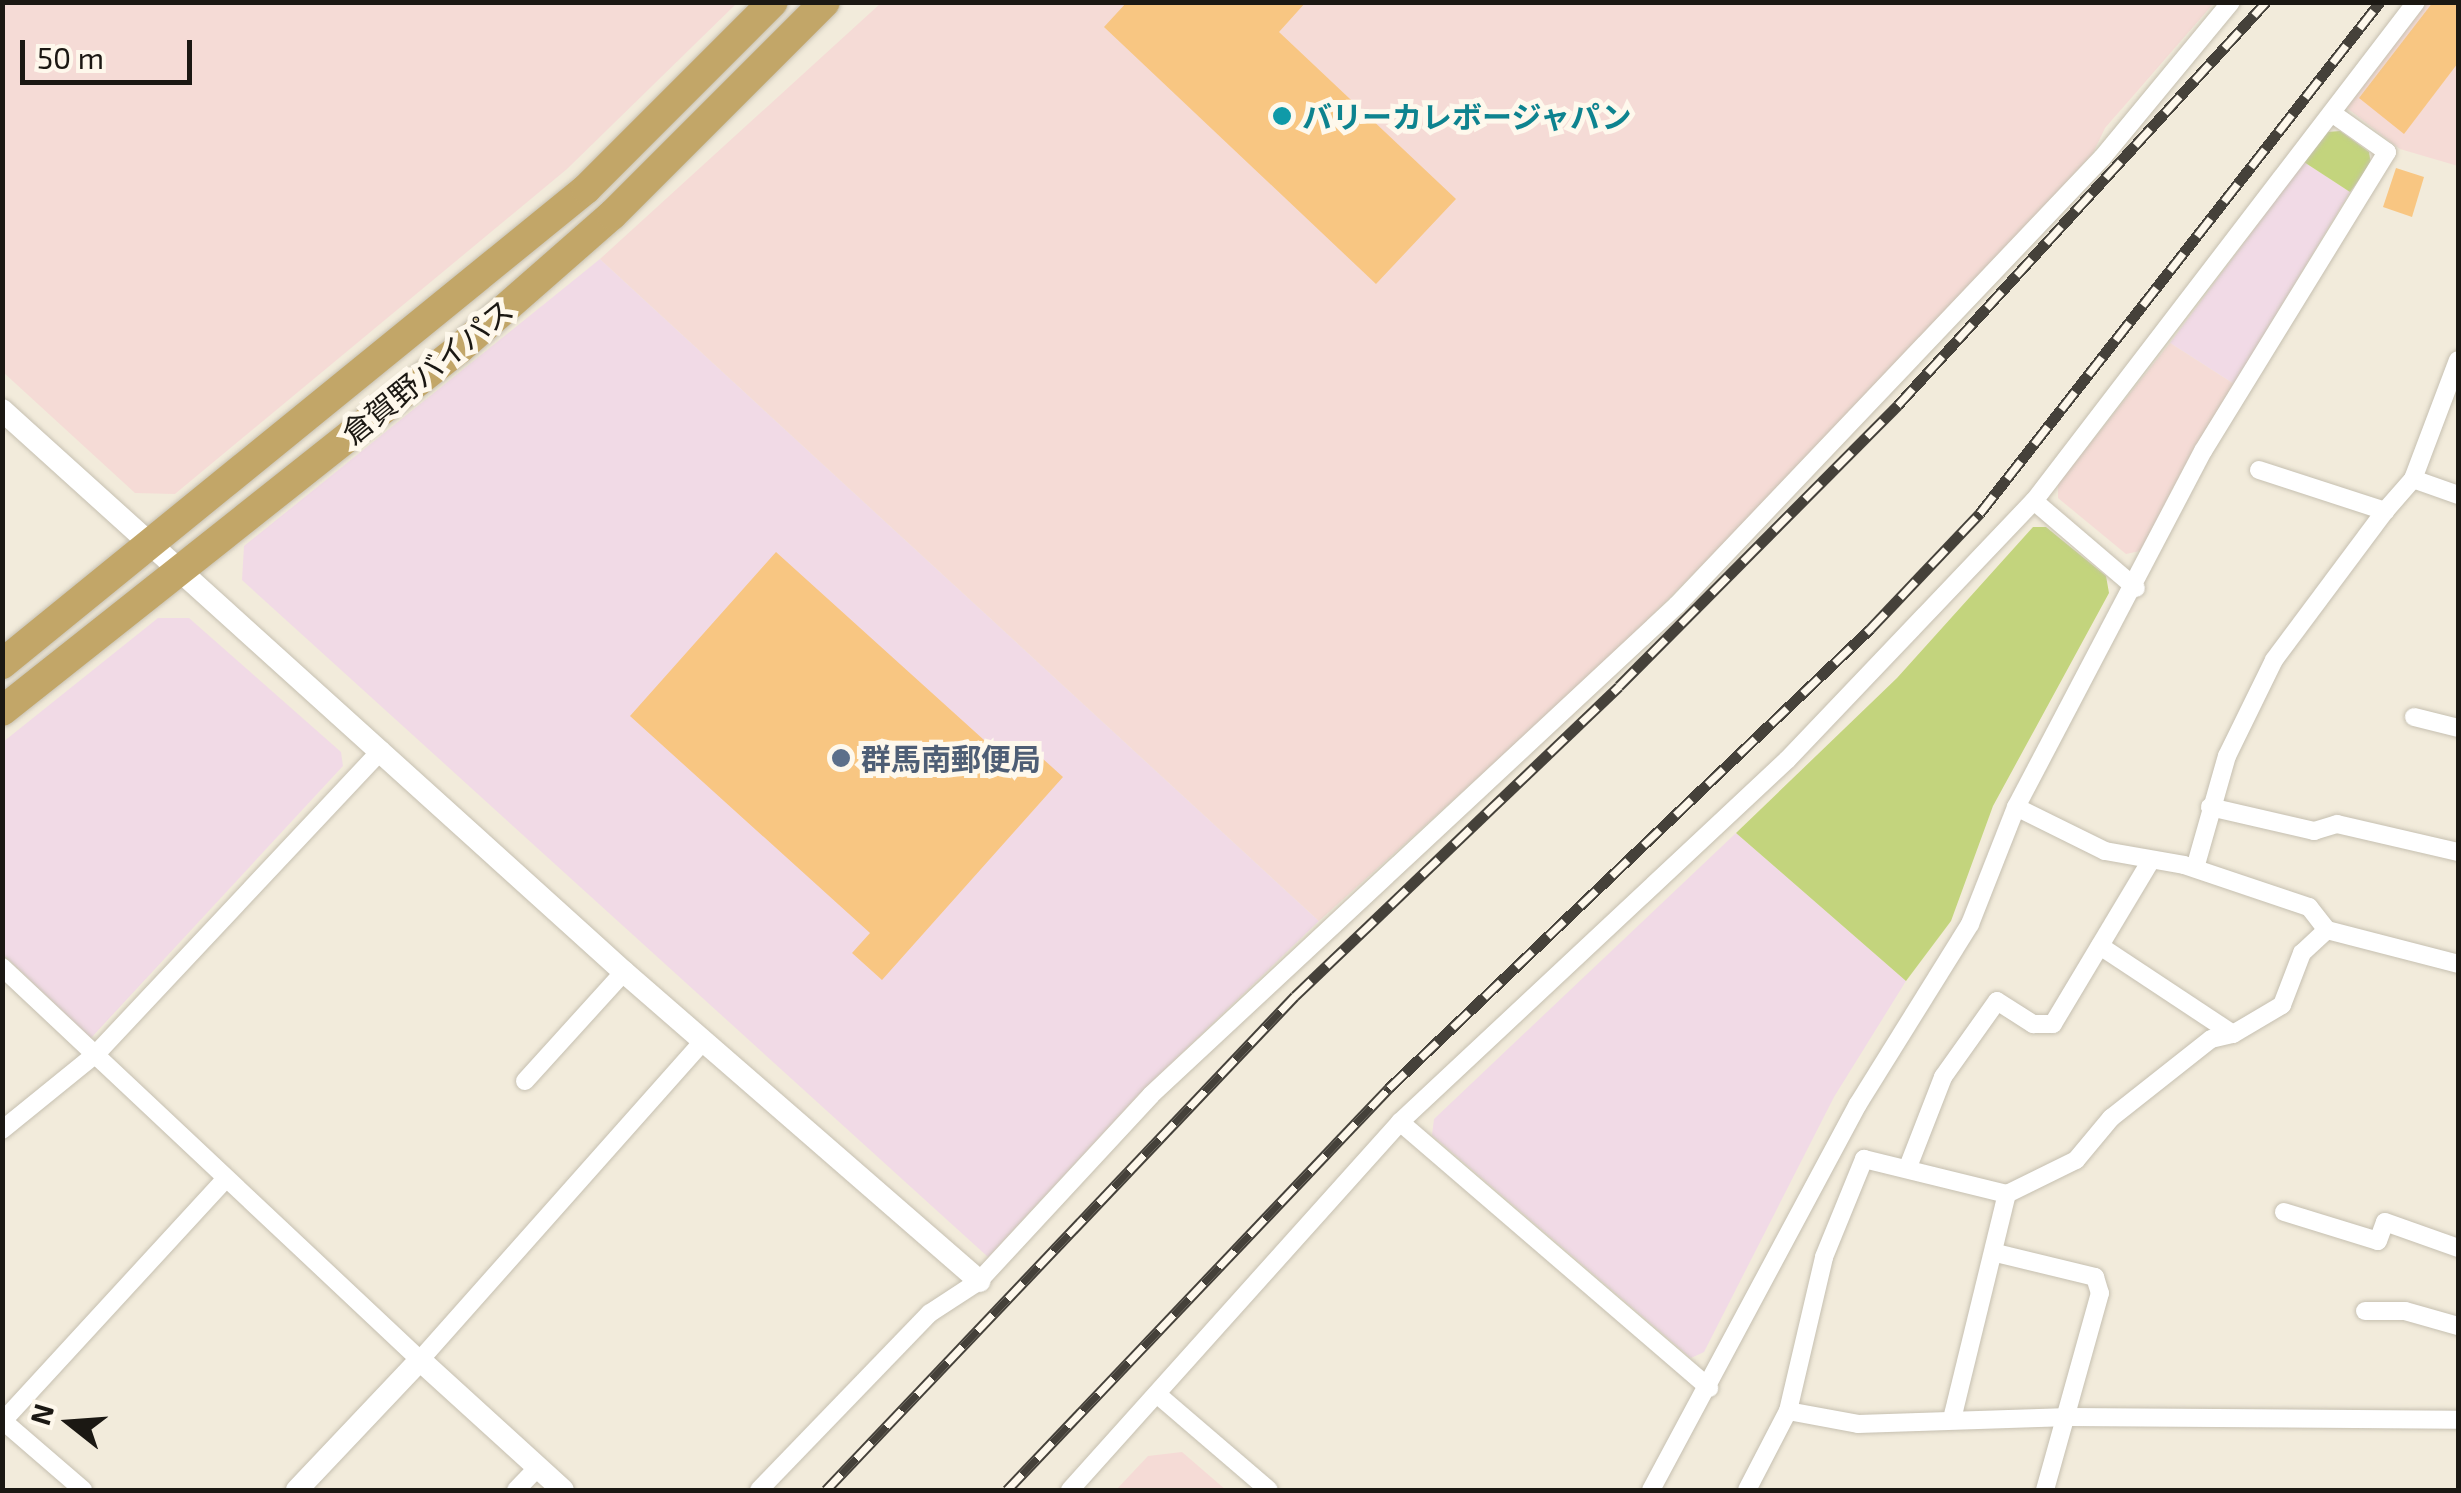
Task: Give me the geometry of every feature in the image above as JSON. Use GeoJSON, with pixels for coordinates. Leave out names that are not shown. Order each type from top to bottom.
{"type":"FeatureCollection","features":[{"type":"Feature","properties":{"kind":"highway","name":"倉賀野バイパス"},"geometry":{"type":"LineString","coordinates":[[2,664],[586,189],[774,2]]}},
{"type":"Feature","properties":{"kind":"highway","name":"倉賀野バイパス"},"geometry":{"type":"LineString","coordinates":[[2,711],[460,348],[612,215],[825,2]]}},
{"type":"Feature","properties":{"kind":"street"},"geometry":{"type":"LineString","coordinates":[[759,1490],[930,1313],[978,1281],[1151,1095],[1677,605],[2102,158],[2231,2]]}},
{"type":"Feature","properties":{"kind":"street"},"geometry":{"type":"LineString","coordinates":[[1070,1490],[1400,1122],[1787,760],[2034,501],[2416,2]]}},
{"type":"Feature","properties":{"kind":"street"},"geometry":{"type":"LineString","coordinates":[[1650,1490],[1709,1388],[1858,1104],[1970,924],[2016,806],[2136,588],[2251,366],[2387,152],[2332,113]]}},
{"type":"Feature","properties":{"kind":"street"},"geometry":{"type":"LineString","coordinates":[[2195,868],[2210,807],[2274,660],[2413,479],[2458,360]]}},
{"type":"Feature","properties":{"kind":"street"},"geometry":{"type":"LineString","coordinates":[[2,410],[624,972],[978,1281]]}},
{"type":"Feature","properties":{"kind":"street"},"geometry":{"type":"LineString","coordinates":[[2259,470],[2385,511]]}},
{"type":"Feature","properties":{"kind":"street"},"geometry":{"type":"LineString","coordinates":[[2413,479],[2458,494]]}},
{"type":"Feature","properties":{"kind":"street"},"geometry":{"type":"LineString","coordinates":[[2034,501],[2136,588]]}},
{"type":"Feature","properties":{"kind":"street"},"geometry":{"type":"LineString","coordinates":[[2414,718],[2458,728]]}},
{"type":"Feature","properties":{"kind":"street"},"geometry":{"type":"LineString","coordinates":[[2,1130],[96,1054],[381,750]]}},
{"type":"Feature","properties":{"kind":"street"},"geometry":{"type":"LineString","coordinates":[[2016,806],[2105,851],[2195,868],[2308,907],[2327,930],[2458,964]]}},
{"type":"Feature","properties":{"kind":"street"},"geometry":{"type":"LineString","coordinates":[[2210,807],[2314,831],[2337,824],[2458,852]]}},
{"type":"Feature","properties":{"kind":"street"},"geometry":{"type":"LineString","coordinates":[[1908,1167],[1943,1077],[1997,1001],[2034,1024],[2053,1024],[2150,862]]}},
{"type":"Feature","properties":{"kind":"street"},"geometry":{"type":"LineString","coordinates":[[1747,1490],[1788,1411],[1824,1258],[1864,1159],[2007,1194],[2076,1160],[2111,1118],[2211,1038],[2233,1034],[2282,1006],[2302,953],[2327,930]]}},
{"type":"Feature","properties":{"kind":"street"},"geometry":{"type":"LineString","coordinates":[[2100,946],[2233,1034]]}},
{"type":"Feature","properties":{"kind":"street"},"geometry":{"type":"LineString","coordinates":[[2,967],[563,1490]]}},
{"type":"Feature","properties":{"kind":"street"},"geometry":{"type":"LineString","coordinates":[[525,1080],[624,972]]}},
{"type":"Feature","properties":{"kind":"street"},"geometry":{"type":"LineString","coordinates":[[296,1490],[420,1360],[704,1040]]}},
{"type":"Feature","properties":{"kind":"street"},"geometry":{"type":"LineString","coordinates":[[1400,1122],[1709,1388]]}},
{"type":"Feature","properties":{"kind":"street"},"geometry":{"type":"LineString","coordinates":[[83,1490],[3,1421],[226,1178]]}},
{"type":"Feature","properties":{"kind":"street"},"geometry":{"type":"LineString","coordinates":[[1952,1419],[1996,1253],[2007,1194]]}},
{"type":"Feature","properties":{"kind":"street"},"geometry":{"type":"LineString","coordinates":[[2284,1212],[2378,1242],[2385,1222],[2458,1246]]}},
{"type":"Feature","properties":{"kind":"street"},"geometry":{"type":"LineString","coordinates":[[1996,1253],[2096,1276],[2100,1294],[2069,1417],[2045,1490]]}},
{"type":"Feature","properties":{"kind":"street"},"geometry":{"type":"LineString","coordinates":[[2365,1311],[2405,1311],[2458,1326]]}},
{"type":"Feature","properties":{"kind":"street"},"geometry":{"type":"LineString","coordinates":[[1158,1396],[1269,1490]]}},
{"type":"Feature","properties":{"kind":"street"},"geometry":{"type":"LineString","coordinates":[[1788,1411],[1858,1424],[1952,1419],[2011,1424],[2069,1417],[2458,1420]]}},
{"type":"Feature","properties":{"kind":"street"},"geometry":{"type":"LineString","coordinates":[[516,1490],[538,1467]]}},
{"type":"Feature","properties":{"kind":"shaded area"},"geometry":{"type":"Polygon","coordinates":[[[2,3],[737,3],[567,169],[175,494],[135,493],[3,372],[2,3]]]}},
{"type":"Feature","properties":{"kind":"shaded area"},"geometry":{"type":"Polygon","coordinates":[[[881,3],[2214,3],[2105,128],[2093,153],[1855,411],[1606,662],[1319,921],[600,259],[881,3]]]}},
{"type":"Feature","properties":{"kind":"shaded area"},"geometry":{"type":"Polygon","coordinates":[[[2427,3],[2458,3],[2458,166],[2400,149],[2347,108],[2427,3]]]}},
{"type":"Feature","properties":{"kind":"shaded area"},"geometry":{"type":"Polygon","coordinates":[[[2304,162],[2350,192],[2234,384],[2170,343],[2304,162]]]}},
{"type":"Feature","properties":{"kind":"shaded area"},"geometry":{"type":"Polygon","coordinates":[[[600,259],[1319,921],[1140,1093],[988,1257],[242,580],[244,546],[600,259]]]}},
{"type":"Feature","properties":{"kind":"shaded area"},"geometry":{"type":"Polygon","coordinates":[[[2170,343],[2234,384],[2140,551],[2126,554],[2058,498],[2058,484],[2170,343]]]}},
{"type":"Feature","properties":{"kind":"shaded area"},"geometry":{"type":"Polygon","coordinates":[[[158,618],[189,618],[341,752],[343,766],[91,1038],[3,954],[3,742],[158,618]]]}},
{"type":"Feature","properties":{"kind":"shaded area"},"geometry":{"type":"Polygon","coordinates":[[[1736,833],[1906,981],[1834,1097],[1704,1352],[1691,1358],[1432,1135],[1434,1119],[1736,833]]]}},
{"type":"Feature","properties":{"kind":"shaded area"},"geometry":{"type":"Polygon","coordinates":[[[1182,1452],[1226,1490],[1116,1490],[1148,1456],[1182,1452]]]}},
{"type":"Feature","properties":{"kind":"green space"},"geometry":{"type":"Polygon","coordinates":[[[2340,131],[2369,152],[2371,164],[2350,192],[2304,162],[2327,132],[2340,131]]]}},
{"type":"Feature","properties":{"kind":"green space"},"geometry":{"type":"Polygon","coordinates":[[[2033,527],[2046,527],[2106,576],[2109,593],[1993,806],[1951,921],[1906,981],[1736,833],[1897,678],[2033,527]]]}},
{"type":"Feature","properties":{"kind":"building","name":"バリーカレボージャパン"},"geometry":{"type":"Polygon","coordinates":[[[1127,2],[1306,2],[1279,32],[1456,199],[1376,284],[1104,27],[1127,2]]]}},
{"type":"Feature","properties":{"kind":"building"},"geometry":{"type":"Polygon","coordinates":[[[2433,2],[2458,2],[2458,63],[2404,134],[2359,98],[2433,2]]]}},
{"type":"Feature","properties":{"kind":"building"},"geometry":{"type":"Polygon","coordinates":[[[2396,168],[2424,177],[2412,217],[2383,207],[2396,168]]]}},
{"type":"Feature","properties":{"kind":"building","name":"群馬南郵便局"},"geometry":{"type":"Polygon","coordinates":[[[776,552],[1015,768],[1032,749],[1063,777],[882,980],[852,953],[870,933],[630,716],[776,552]]]}},
{"type":"Feature","properties":{"kind":"railway"},"geometry":{"type":"LineString","coordinates":[[826,1490],[1295,996],[1619,686],[1898,405],[2266,2]]}},
{"type":"Feature","properties":{"kind":"railway"},"geometry":{"type":"LineString","coordinates":[[1007,1490],[1389,1088],[1870,629],[1980,513],[2380,2]]}},
{"type":"Feature","properties":{"kind":"place","name":"バリーカレボージャパン"},"geometry":{"type":"Point","coordinates":[1282,116]}},
{"type":"Feature","properties":{"kind":"place","name":"群馬南郵便局"},"geometry":{"type":"Point","coordinates":[841,758]}}]}
